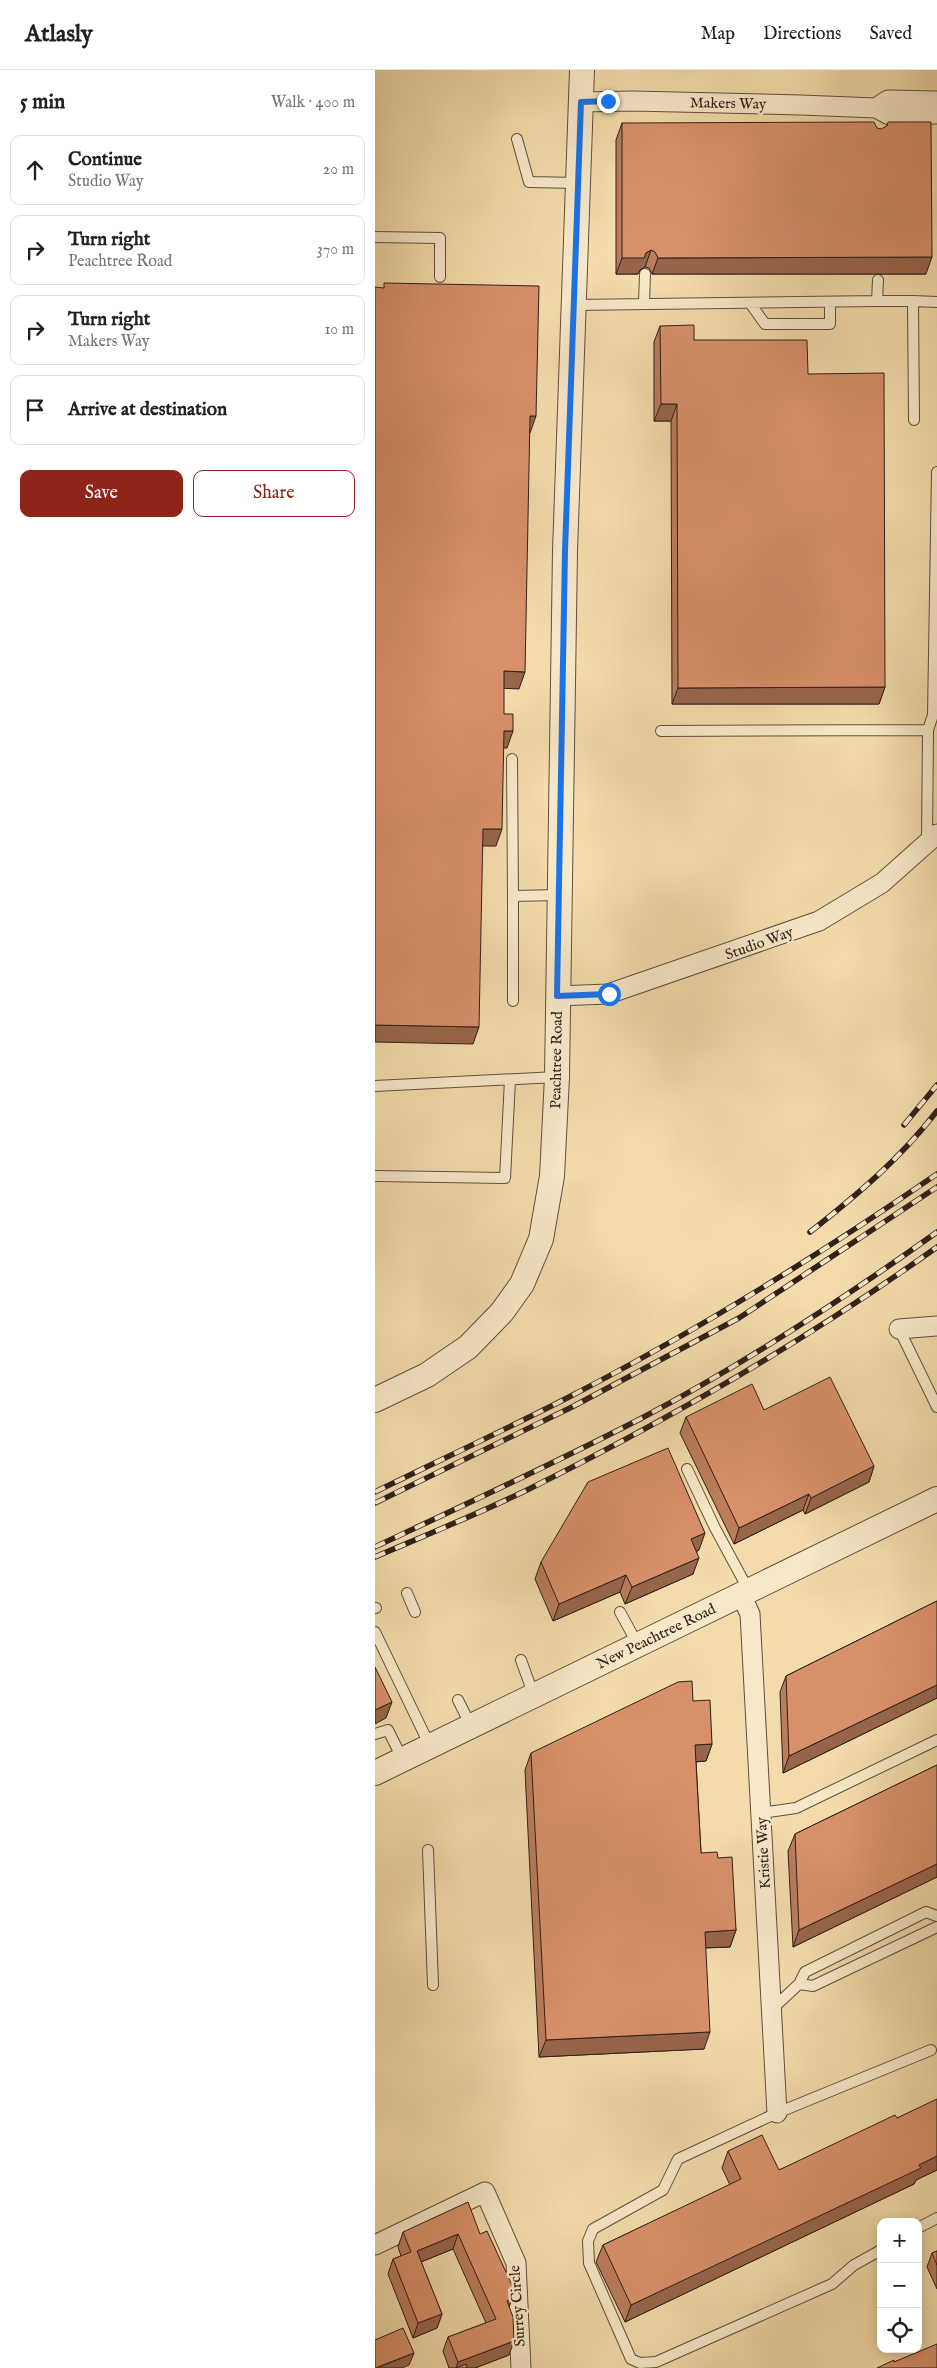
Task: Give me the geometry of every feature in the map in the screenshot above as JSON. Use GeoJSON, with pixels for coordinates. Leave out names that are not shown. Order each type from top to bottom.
{"type":"FeatureCollection","features":[{"type":"Feature","properties":{"kind":"street","name":"Peachtree Road"},"geometry":{"type":"LineString","coordinates":[[375,1400],[427,1375],[468,1346],[502,1312],[522,1284],[541,1239],[552,1176],[557,1077],[565,551],[582,70]]}},
{"type":"Feature","properties":{"kind":"street","name":"Makers Way"},"geometry":{"type":"LineString","coordinates":[[875,115],[888,100],[937,100]]}},
{"type":"Feature","properties":{"kind":"street","name":"Makers Way"},"geometry":{"type":"LineString","coordinates":[[581,102],[633,101],[875,115],[937,114]]}},
{"type":"Feature","properties":{"kind":"street","name":"Studio Way"},"geometry":{"type":"LineString","coordinates":[[557,996],[609,994],[819,921],[882,883],[932,838]]}},
{"type":"Feature","properties":{"kind":"street"},"geometry":{"type":"LineString","coordinates":[[899,1329],[937,1326]]}},
{"type":"Feature","properties":{"kind":"street","name":"New Peachtree Road"},"geometry":{"type":"LineString","coordinates":[[375,1773],[937,1499]]}},
{"type":"Feature","properties":{"kind":"street","name":"Kristie Way"},"geometry":{"type":"LineString","coordinates":[[745,1593],[750,1614],[777,2113]]}},
{"type":"Feature","properties":{"kind":"street","name":"Surrey Circle"},"geometry":{"type":"LineString","coordinates":[[375,2245],[485,2192],[516,2263],[521,2368]]}},
{"type":"Feature","properties":{"kind":"lane"},"geometry":{"type":"LineString","coordinates":[[517,139],[529,182],[579,183]]}},
{"type":"Feature","properties":{"kind":"lane"},"geometry":{"type":"LineString","coordinates":[[375,238],[440,238],[440,277]]}},
{"type":"Feature","properties":{"kind":"lane"},"geometry":{"type":"LineString","coordinates":[[644,303],[645,274]]}},
{"type":"Feature","properties":{"kind":"lane"},"geometry":{"type":"LineString","coordinates":[[877,301],[878,280]]}},
{"type":"Feature","properties":{"kind":"lane"},"geometry":{"type":"LineString","coordinates":[[913,301],[914,420]]}},
{"type":"Feature","properties":{"kind":"lane"},"geometry":{"type":"LineString","coordinates":[[750,303],[765,324],[829,324],[829,302]]}},
{"type":"Feature","properties":{"kind":"lane"},"geometry":{"type":"LineString","coordinates":[[574,305],[937,302]]}},
{"type":"Feature","properties":{"kind":"lane"},"geometry":{"type":"LineString","coordinates":[[932,838],[929,730],[933,715],[937,472]]}},
{"type":"Feature","properties":{"kind":"lane"},"geometry":{"type":"LineString","coordinates":[[661,731],[929,730]]}},
{"type":"Feature","properties":{"kind":"lane"},"geometry":{"type":"LineString","coordinates":[[512,759],[513,1001]]}},
{"type":"Feature","properties":{"kind":"lane"},"geometry":{"type":"LineString","coordinates":[[513,896],[559,895]]}},
{"type":"Feature","properties":{"kind":"lane"},"geometry":{"type":"LineString","coordinates":[[375,1086],[557,1077]]}},
{"type":"Feature","properties":{"kind":"lane"},"geometry":{"type":"LineString","coordinates":[[375,1176],[505,1178],[510,1080]]}},
{"type":"Feature","properties":{"kind":"lane"},"geometry":{"type":"LineString","coordinates":[[899,1329],[937,1407]]}},
{"type":"Feature","properties":{"kind":"lane"},"geometry":{"type":"LineString","coordinates":[[687,1469],[745,1593]]}},
{"type":"Feature","properties":{"kind":"lane"},"geometry":{"type":"LineString","coordinates":[[407,1593],[415,1612]]}},
{"type":"Feature","properties":{"kind":"lane"},"geometry":{"type":"LineString","coordinates":[[620,1612],[638,1645]]}},
{"type":"Feature","properties":{"kind":"lane"},"geometry":{"type":"LineString","coordinates":[[375,1632],[430,1746]]}},
{"type":"Feature","properties":{"kind":"lane"},"geometry":{"type":"LineString","coordinates":[[521,1660],[534,1696]]}},
{"type":"Feature","properties":{"kind":"lane"},"geometry":{"type":"LineString","coordinates":[[459,1700],[471,1726]]}},
{"type":"Feature","properties":{"kind":"lane"},"geometry":{"type":"LineString","coordinates":[[375,1734],[388,1730],[403,1760]]}},
{"type":"Feature","properties":{"kind":"lane"},"geometry":{"type":"LineString","coordinates":[[761,1813],[796,1808],[937,1740]]}},
{"type":"Feature","properties":{"kind":"lane"},"geometry":{"type":"LineString","coordinates":[[428,1850],[433,1985]]}},
{"type":"Feature","properties":{"kind":"lane"},"geometry":{"type":"LineString","coordinates":[[771,2009],[799,1984],[805,1972],[926,1912],[937,1916]]}},
{"type":"Feature","properties":{"kind":"lane"},"geometry":{"type":"LineString","coordinates":[[799,1984],[813,1986],[937,1927]]}},
{"type":"Feature","properties":{"kind":"lane"},"geometry":{"type":"LineString","coordinates":[[877,2252],[854,2265],[832,2284],[656,2362],[639,2364],[631,2359],[589,2263],[588,2241],[593,2229],[663,2190],[678,2159],[777,2113],[931,2050]]}},
{"type":"Feature","properties":{"kind":"lane"},"geometry":{"type":"LineString","coordinates":[[922,2226],[937,2218]]}},
{"type":"Feature","properties":{"kind":"building"},"geometry":{"type":"Polygon","coordinates":[[[874,122],[877,128],[881,129],[887,126],[888,122],[931,122],[932,257],[658,258],[655,252],[651,250],[646,253],[644,258],[622,258],[622,123],[874,122]]]}},
{"type":"Feature","properties":{"kind":"building"},"geometry":{"type":"Polygon","coordinates":[[[384,283],[539,286],[536,416],[530,416],[525,672],[504,671],[504,714],[513,714],[513,731],[504,731],[502,829],[483,829],[479,1027],[375,1025],[375,287],[384,288],[384,283]]]}},
{"type":"Feature","properties":{"kind":"building"},"geometry":{"type":"Polygon","coordinates":[[[694,325],[694,340],[807,340],[808,374],[884,373],[885,687],[678,688],[677,404],[661,404],[660,326],[694,325]]]}},
{"type":"Feature","properties":{"kind":"building"},"geometry":{"type":"Polygon","coordinates":[[[830,1377],[874,1466],[811,1498],[809,1494],[739,1528],[686,1417],[752,1384],[764,1410],[830,1377]]]}},
{"type":"Feature","properties":{"kind":"building"},"geometry":{"type":"Polygon","coordinates":[[[668,1448],[705,1533],[691,1539],[699,1558],[632,1587],[626,1575],[559,1604],[541,1562],[588,1482],[668,1448]]]}},
{"type":"Feature","properties":{"kind":"building"},"geometry":{"type":"Polygon","coordinates":[[[937,1601],[937,1685],[789,1756],[786,1676],[937,1601]]]}},
{"type":"Feature","properties":{"kind":"building"},"geometry":{"type":"Polygon","coordinates":[[[375,1667],[392,1702],[375,1710],[375,1667]]]}},
{"type":"Feature","properties":{"kind":"building"},"geometry":{"type":"Polygon","coordinates":[[[692,1681],[693,1701],[710,1700],[712,1744],[695,1745],[701,1853],[717,1852],[718,1858],[732,1857],[736,1930],[705,1932],[710,2032],[546,2040],[531,1753],[678,1682],[692,1681]]]}},
{"type":"Feature","properties":{"kind":"building"},"geometry":{"type":"Polygon","coordinates":[[[937,1765],[937,1864],[799,1930],[795,1834],[937,1765]]]}},
{"type":"Feature","properties":{"kind":"building"},"geometry":{"type":"Polygon","coordinates":[[[937,2099],[937,2156],[919,2165],[921,2168],[631,2305],[603,2245],[741,2179],[728,2151],[762,2135],[779,2170],[895,2115],[897,2118],[937,2099]]]}},
{"type":"Feature","properties":{"kind":"building"},"geometry":{"type":"Polygon","coordinates":[[[468,2202],[480,2234],[487,2231],[512,2285],[512,2298],[507,2301],[513,2317],[514,2341],[458,2362],[448,2337],[496,2319],[458,2234],[417,2251],[442,2314],[418,2323],[393,2259],[411,2252],[403,2232],[468,2202]]]}},
{"type":"Feature","properties":{"kind":"building"},"geometry":{"type":"Polygon","coordinates":[[[937,2251],[937,2265],[932,2253],[937,2251]]]}},
{"type":"Feature","properties":{"kind":"building"},"geometry":{"type":"Polygon","coordinates":[[[403,2328],[414,2353],[375,2368],[375,2340],[403,2328]]]}},
{"type":"Feature","properties":{"kind":"building"},"geometry":{"type":"Polygon","coordinates":[[[937,2344],[937,2368],[877,2368],[894,2360],[894,2362],[916,2353],[922,2353],[922,2350],[937,2344]]]}},
{"type":"Feature","properties":{"kind":"building"},"geometry":{"type":"Polygon","coordinates":[[[466,2364],[467,2368],[456,2368],[466,2364]]]}},
{"type":"Feature","properties":{"kind":"railway"},"geometry":{"type":"LineString","coordinates":[[904,1125],[937,1085]]}},
{"type":"Feature","properties":{"kind":"railway"},"geometry":{"type":"LineString","coordinates":[[810,1232],[893,1161],[937,1111]]}},
{"type":"Feature","properties":{"kind":"railway"},"geometry":{"type":"LineString","coordinates":[[375,1492],[545,1409],[664,1346],[802,1263],[937,1174]]}},
{"type":"Feature","properties":{"kind":"railway"},"geometry":{"type":"LineString","coordinates":[[375,1503],[572,1407],[739,1318],[937,1187]]}},
{"type":"Feature","properties":{"kind":"railway"},"geometry":{"type":"LineString","coordinates":[[375,1547],[574,1452],[679,1398],[755,1354],[937,1232]]}},
{"type":"Feature","properties":{"kind":"railway"},"geometry":{"type":"LineString","coordinates":[[375,1557],[527,1490],[633,1435],[788,1346],[937,1247]]}},
{"type":"Feature","properties":{"kind":"route"},"geometry":{"type":"LineString","coordinates":[[608,101],[581,102],[565,551],[557,996],[609,994]]}}]}
